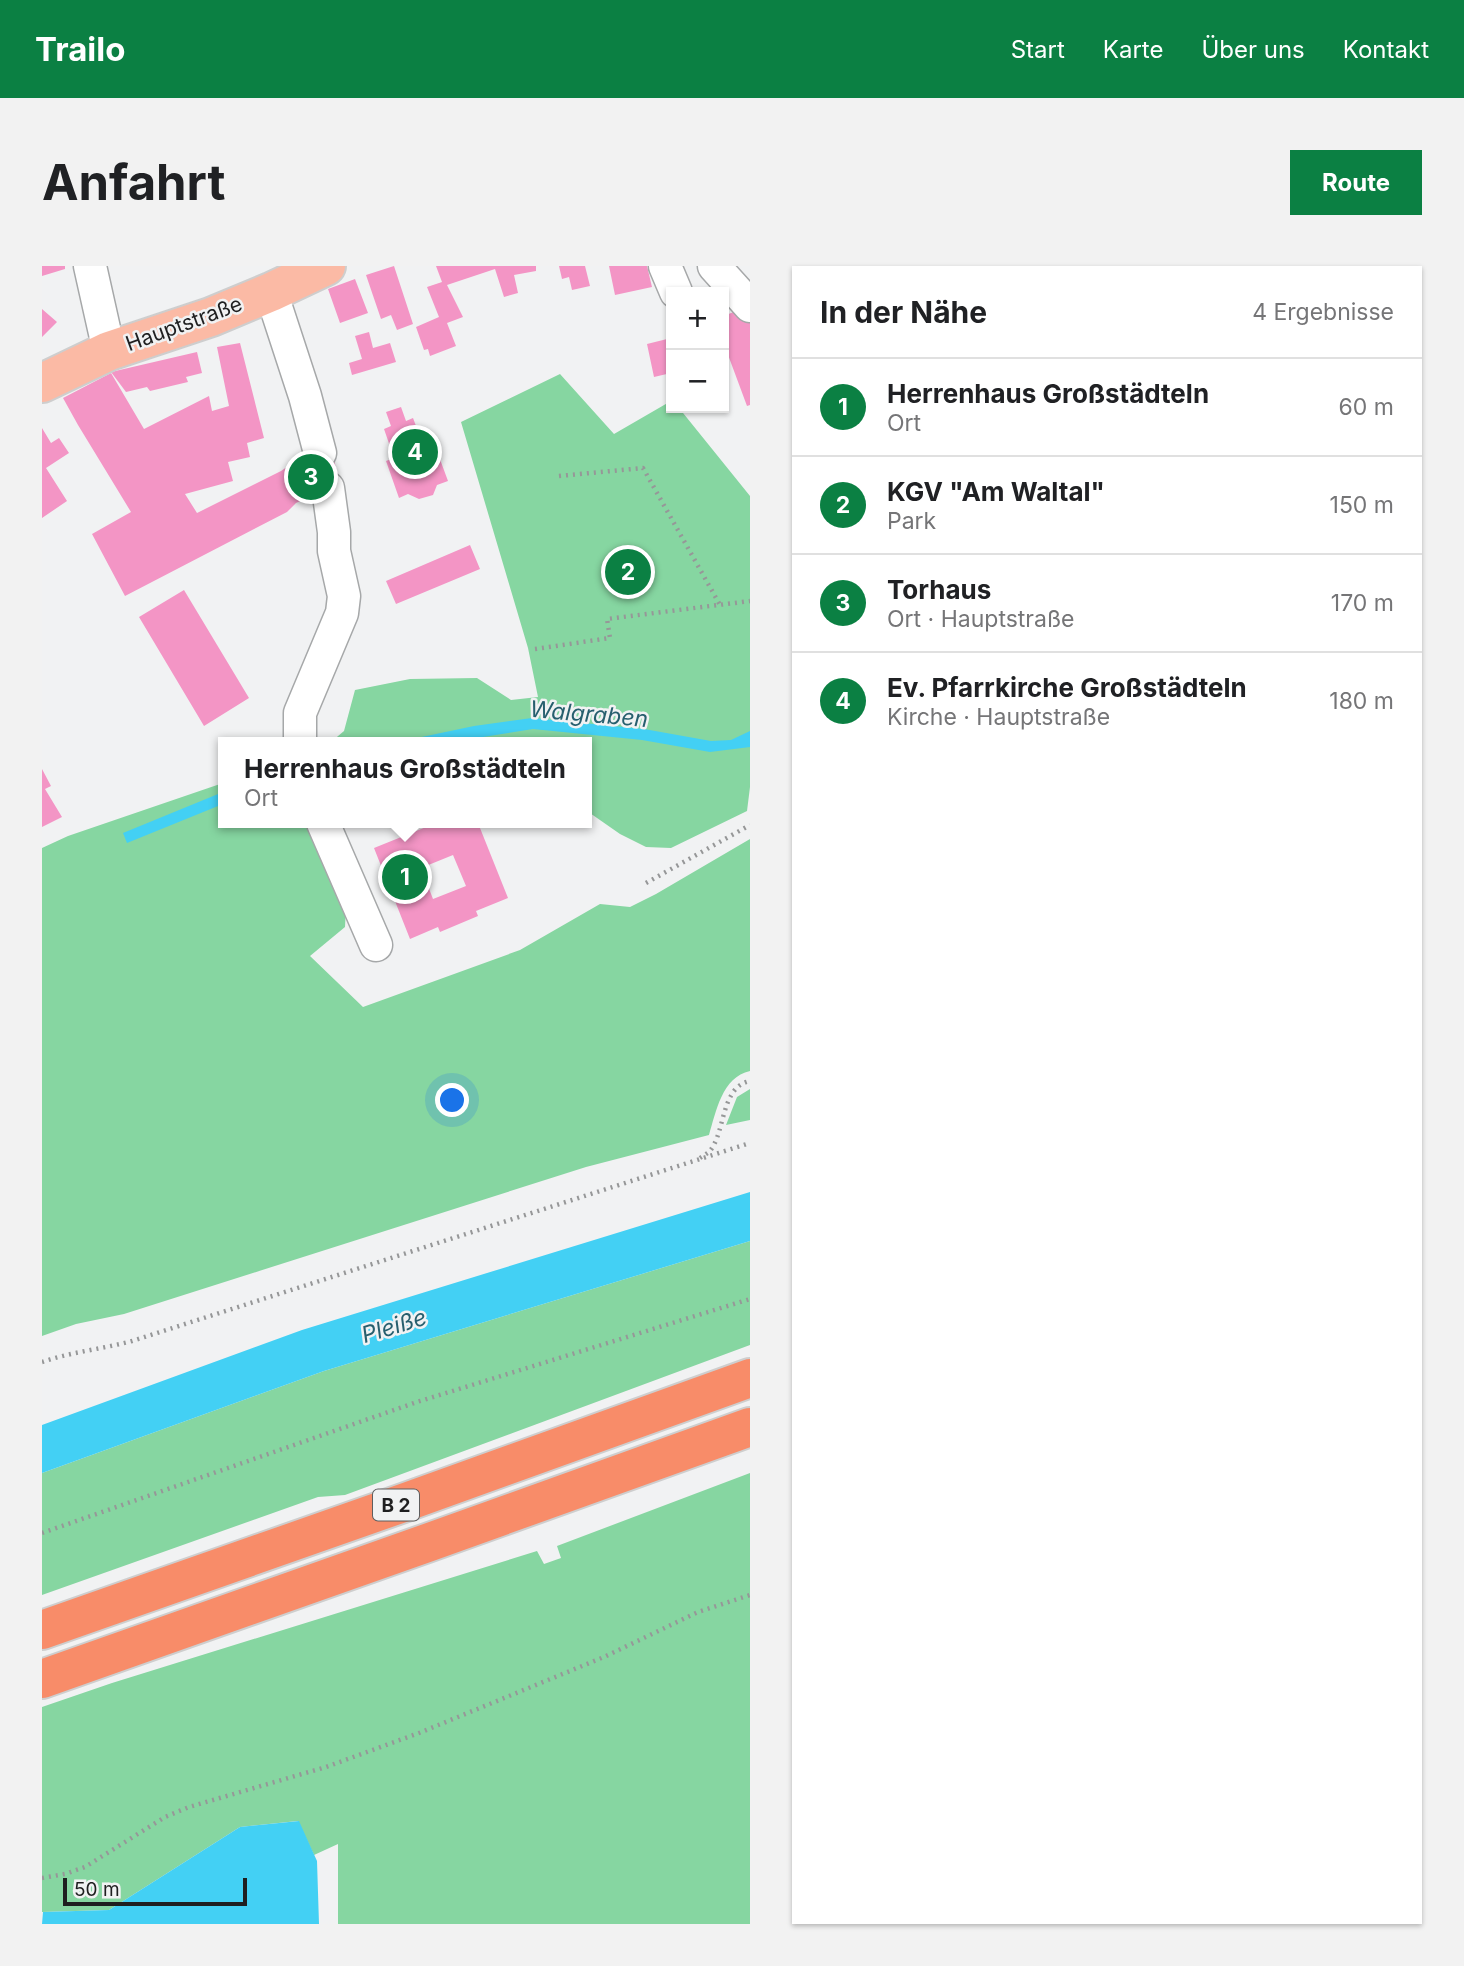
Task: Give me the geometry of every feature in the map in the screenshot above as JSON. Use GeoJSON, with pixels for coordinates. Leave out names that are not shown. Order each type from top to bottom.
{"type":"FeatureCollection","features":[{"type":"Feature","properties":{"kind":"highway","name":"B 2"},"geometry":{"type":"LineString","coordinates":[[42,1630],[750,1378]]}},
{"type":"Feature","properties":{"kind":"highway","name":"B 2"},"geometry":{"type":"LineString","coordinates":[[42,1679],[750,1427]]}},
{"type":"Feature","properties":{"kind":"main road","name":"Hauptstraße"},"geometry":{"type":"LineString","coordinates":[[42,383],[109,351],[211,317],[326,266]]}},
{"type":"Feature","properties":{"kind":"street"},"geometry":{"type":"LineString","coordinates":[[90,266],[109,351]]}},
{"type":"Feature","properties":{"kind":"street"},"geometry":{"type":"LineString","coordinates":[[665,266],[674,287]]}},
{"type":"Feature","properties":{"kind":"street"},"geometry":{"type":"LineString","coordinates":[[714,266],[750,306]]}},
{"type":"Feature","properties":{"kind":"street"},"geometry":{"type":"LineString","coordinates":[[271,292],[305,396],[320,453]]}},
{"type":"Feature","properties":{"kind":"street"},"geometry":{"type":"LineString","coordinates":[[300,737],[300,713],[343,605],[344,596],[334,551],[328,488]]}},
{"type":"Feature","properties":{"kind":"street"},"geometry":{"type":"LineString","coordinates":[[325,828],[376,946]]}},
{"type":"Feature","properties":{"kind":"path"},"geometry":{"type":"LineString","coordinates":[[559,477],[643,468],[720,606]]}},
{"type":"Feature","properties":{"kind":"path"},"geometry":{"type":"LineString","coordinates":[[535,649],[610,638],[607,619],[750,601]]}},
{"type":"Feature","properties":{"kind":"path"},"geometry":{"type":"LineString","coordinates":[[646,883],[750,825]]}},
{"type":"Feature","properties":{"kind":"path"},"geometry":{"type":"LineString","coordinates":[[696,1161],[710,1151],[716,1140],[734,1091],[750,1081]]}},
{"type":"Feature","properties":{"kind":"path"},"geometry":{"type":"LineString","coordinates":[[42,1362],[69,1353],[132,1341],[750,1143]]}},
{"type":"Feature","properties":{"kind":"path"},"geometry":{"type":"LineString","coordinates":[[42,1533],[417,1402],[750,1299]]}},
{"type":"Feature","properties":{"kind":"path"},"geometry":{"type":"LineString","coordinates":[[42,1878],[85,1867],[165,1817],[189,1807],[326,1767],[419,1733],[604,1657],[698,1612],[750,1595]]}},
{"type":"Feature","properties":{"kind":"green space"},"geometry":{"type":"Polygon","coordinates":[[[560,374],[614,434],[666,404],[666,413],[683,413],[750,496],[750,787],[747,811],[671,848],[646,847],[620,834],[592,814],[592,737],[337,737],[344,731],[355,690],[410,679],[477,678],[511,700],[538,697],[528,648],[461,422],[560,374]]]}},
{"type":"Feature","properties":{"kind":"green space"},"geometry":{"type":"Polygon","coordinates":[[[218,785],[218,828],[316,828],[346,907],[345,927],[310,956],[363,1007],[520,950],[600,904],[630,907],[750,839],[750,1071],[733,1080],[727,1088],[709,1135],[586,1167],[124,1314],[76,1324],[42,1336],[42,848],[68,836],[218,785]]]}},
{"type":"Feature","properties":{"kind":"green space"},"geometry":{"type":"Polygon","coordinates":[[[750,1089],[750,1120],[726,1125],[737,1097],[750,1089]]]}},
{"type":"Feature","properties":{"kind":"green space"},"geometry":{"type":"Polygon","coordinates":[[[750,1241],[750,1345],[345,1495],[318,1497],[42,1595],[42,1473],[324,1371],[750,1241]]]}},
{"type":"Feature","properties":{"kind":"green space"},"geometry":{"type":"Polygon","coordinates":[[[750,1473],[750,1924],[338,1924],[338,1844],[314,1855],[298,1821],[240,1827],[109,1910],[42,1912],[42,1707],[537,1551],[544,1564],[561,1558],[557,1546],[750,1473]]]}},
{"type":"Feature","properties":{"kind":"water"},"geometry":{"type":"Polygon","coordinates":[[[532,718],[644,729],[711,741],[731,740],[750,731],[750,747],[710,752],[642,740],[533,729],[483,737],[422,737],[532,718]]]}},
{"type":"Feature","properties":{"kind":"water"},"geometry":{"type":"Polygon","coordinates":[[[218,794],[218,806],[127,843],[123,833],[218,794]]]}},
{"type":"Feature","properties":{"kind":"water","name":"Pleiße"},"geometry":{"type":"Polygon","coordinates":[[[750,1192],[750,1241],[324,1371],[42,1473],[42,1425],[302,1330],[750,1192]]]}},
{"type":"Feature","properties":{"kind":"water"},"geometry":{"type":"Polygon","coordinates":[[[299,1821],[317,1861],[319,1924],[42,1924],[43,1912],[109,1910],[240,1827],[299,1821]]]}},
{"type":"Feature","properties":{"kind":"building"},"geometry":{"type":"Polygon","coordinates":[[[42,266],[65,266],[65,269],[42,276],[42,266]]]}},
{"type":"Feature","properties":{"kind":"building"},"geometry":{"type":"Polygon","coordinates":[[[394,266],[413,324],[397,330],[391,315],[381,319],[366,275],[394,266]]]}},
{"type":"Feature","properties":{"kind":"building"},"geometry":{"type":"Polygon","coordinates":[[[436,266],[536,266],[536,271],[514,275],[518,293],[504,297],[495,269],[447,285],[463,317],[447,323],[456,346],[430,356],[428,349],[424,350],[416,327],[439,317],[427,287],[442,282],[436,266]]]}},
{"type":"Feature","properties":{"kind":"building"},"geometry":{"type":"Polygon","coordinates":[[[559,266],[585,266],[590,286],[572,290],[569,277],[562,279],[559,266]]]}},
{"type":"Feature","properties":{"kind":"building"},"geometry":{"type":"Polygon","coordinates":[[[609,266],[647,266],[652,287],[615,295],[609,266]]]}},
{"type":"Feature","properties":{"kind":"building"},"geometry":{"type":"Polygon","coordinates":[[[355,279],[368,313],[340,323],[328,289],[355,279]]]}},
{"type":"Feature","properties":{"kind":"building"},"geometry":{"type":"Polygon","coordinates":[[[42,309],[57,322],[42,337],[42,309]]]}},
{"type":"Feature","properties":{"kind":"building"},"geometry":{"type":"Polygon","coordinates":[[[738,310],[750,317],[750,405],[747,406],[729,357],[729,314],[738,310]]]}},
{"type":"Feature","properties":{"kind":"building"},"geometry":{"type":"Polygon","coordinates":[[[369,332],[373,348],[390,343],[396,362],[352,375],[349,363],[362,359],[355,336],[369,332]]]}},
{"type":"Feature","properties":{"kind":"building"},"geometry":{"type":"Polygon","coordinates":[[[666,339],[666,374],[654,377],[647,344],[666,339]]]}},
{"type":"Feature","properties":{"kind":"building"},"geometry":{"type":"Polygon","coordinates":[[[240,343],[264,438],[247,443],[250,457],[228,462],[233,481],[185,494],[197,513],[281,471],[300,458],[331,450],[340,482],[125,596],[92,534],[131,512],[63,398],[111,373],[144,429],[209,396],[212,411],[229,406],[217,347],[240,343]]]}},
{"type":"Feature","properties":{"kind":"building"},"geometry":{"type":"Polygon","coordinates":[[[197,352],[202,373],[186,377],[188,382],[150,391],[147,387],[126,392],[111,372],[197,352]]]}},
{"type":"Feature","properties":{"kind":"building"},"geometry":{"type":"Polygon","coordinates":[[[401,407],[406,421],[413,418],[424,447],[434,443],[448,481],[437,485],[433,495],[419,499],[408,494],[399,498],[386,461],[394,458],[384,429],[391,426],[386,412],[401,407]]]}},
{"type":"Feature","properties":{"kind":"building"},"geometry":{"type":"Polygon","coordinates":[[[42,428],[51,443],[59,438],[69,453],[46,468],[67,501],[42,518],[42,428]]]}},
{"type":"Feature","properties":{"kind":"building"},"geometry":{"type":"Polygon","coordinates":[[[470,545],[480,569],[396,604],[386,581],[470,545]]]}},
{"type":"Feature","properties":{"kind":"building"},"geometry":{"type":"Polygon","coordinates":[[[184,590],[249,698],[204,726],[139,617],[184,590]]]}},
{"type":"Feature","properties":{"kind":"building"},"geometry":{"type":"Polygon","coordinates":[[[42,769],[51,786],[45,789],[62,817],[42,827],[42,769]]]}},
{"type":"Feature","properties":{"kind":"building"},"geometry":{"type":"Polygon","coordinates":[[[424,828],[480,828],[508,898],[476,911],[478,916],[440,932],[438,927],[410,939],[374,848],[424,828]],[[453,855],[421,868],[433,899],[466,886],[453,855]]]}},
{"type":"Feature","properties":{"kind":"place","name":"Ev. Pfarrkirche Großstädteln"},"geometry":{"type":"Point","coordinates":[415,452]}},
{"type":"Feature","properties":{"kind":"place","name":"Torhaus"},"geometry":{"type":"Point","coordinates":[311,477]}},
{"type":"Feature","properties":{"kind":"place","name":"KGV \"Am Waltal\""},"geometry":{"type":"Point","coordinates":[628,572]}},
{"type":"Feature","properties":{"kind":"place","name":"Herrenhaus Großstädteln"},"geometry":{"type":"Point","coordinates":[405,877]}},
{"type":"Feature","properties":{"kind":"water label","name":"Walgraben"},"geometry":{"type":"Point","coordinates":[589,714]}}]}
